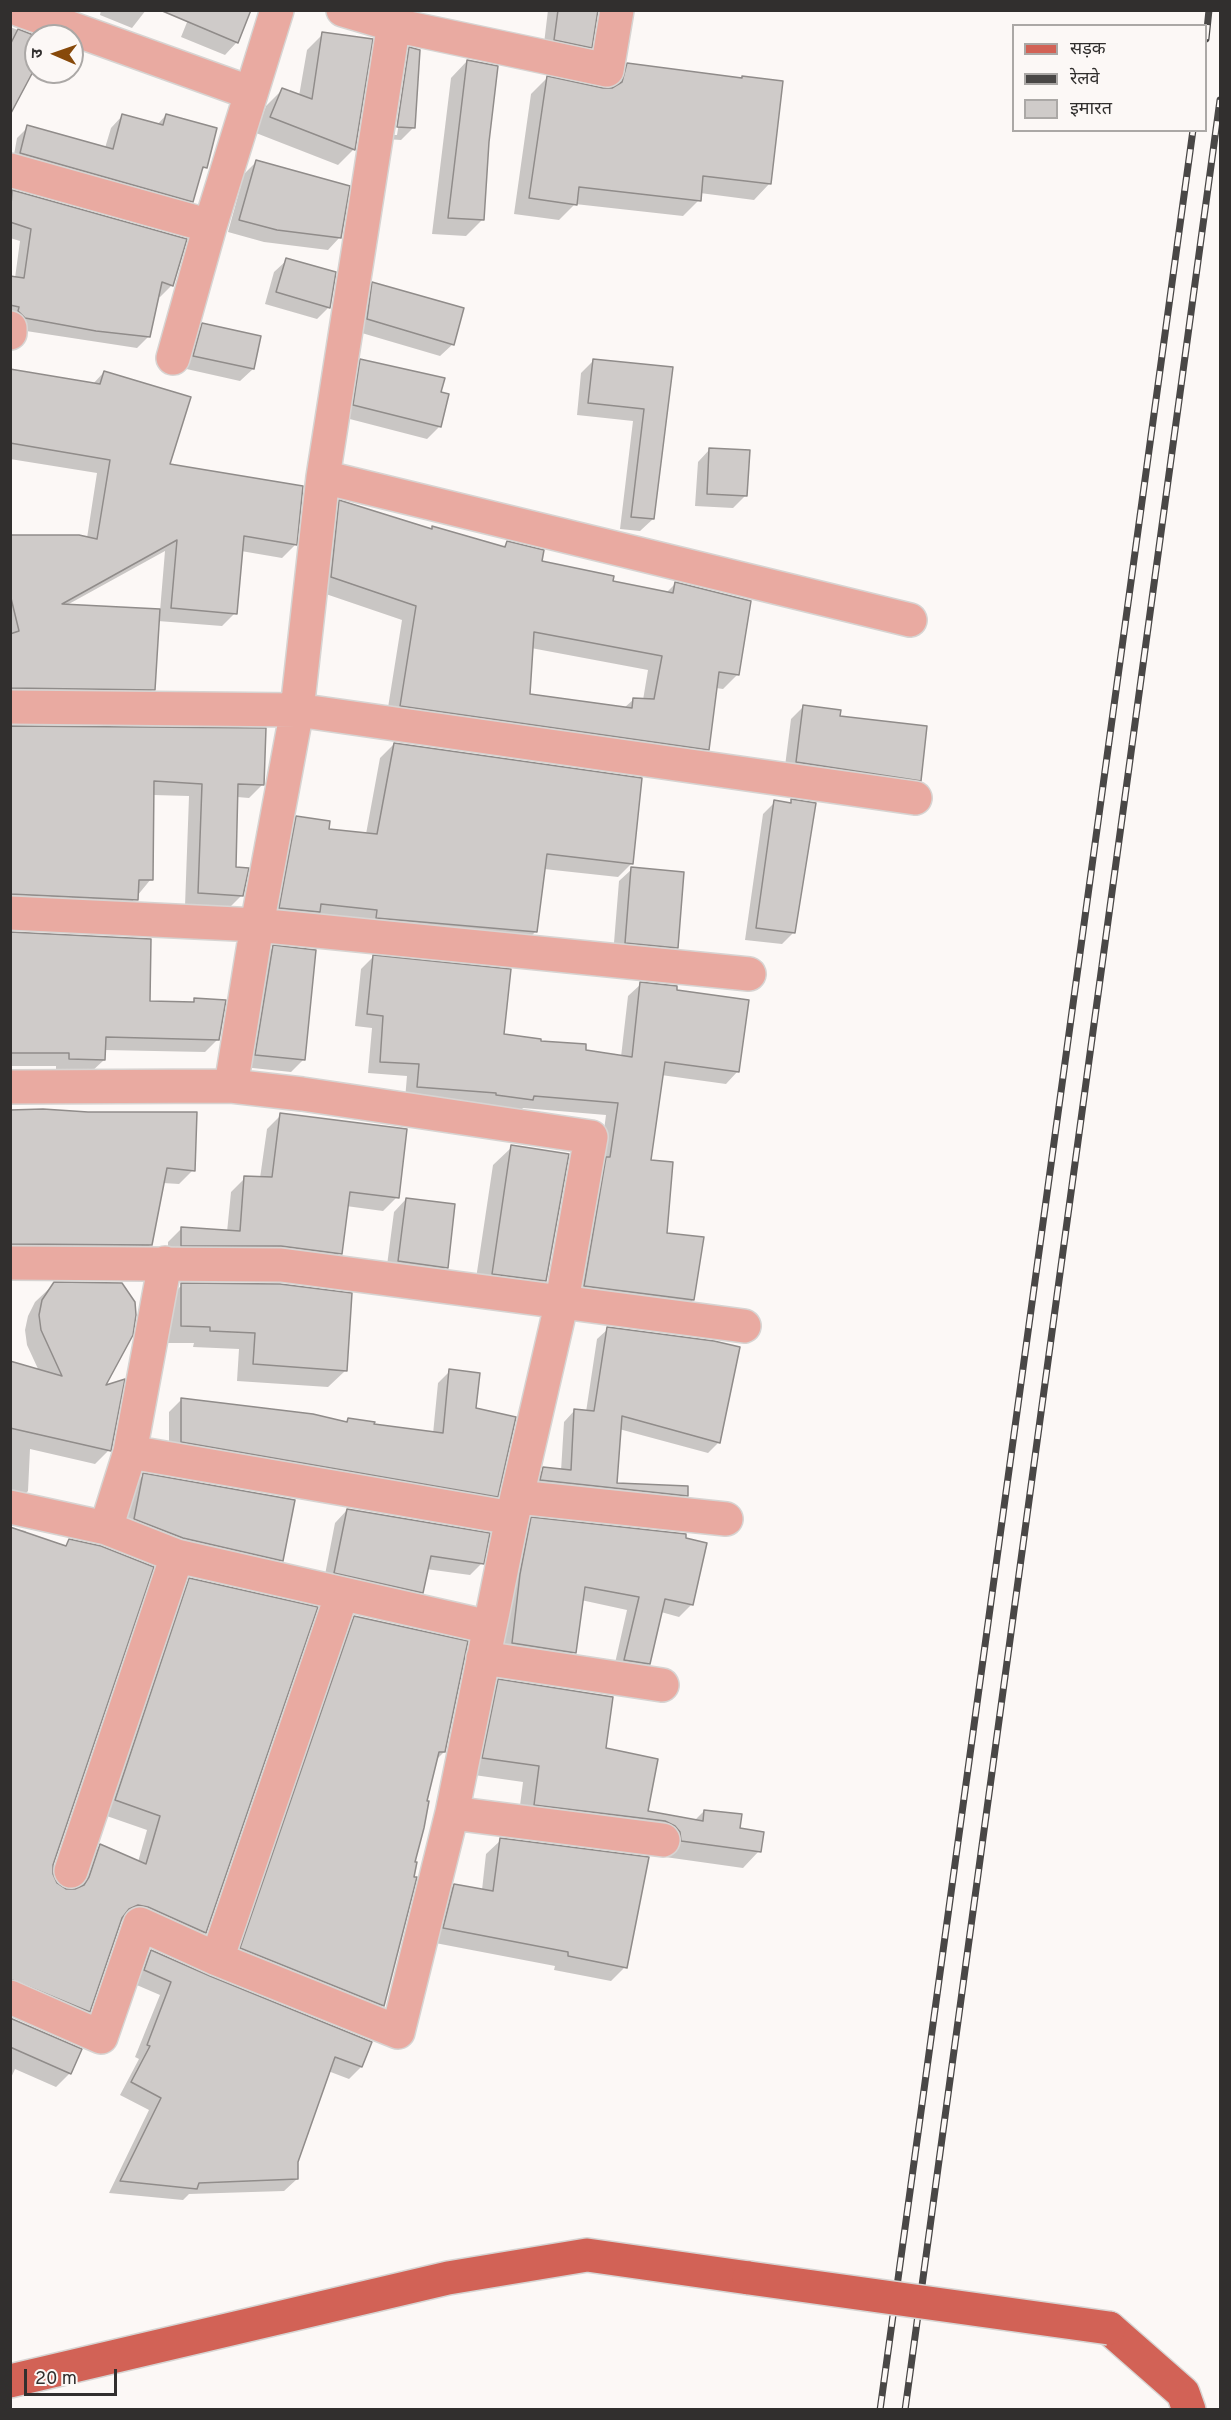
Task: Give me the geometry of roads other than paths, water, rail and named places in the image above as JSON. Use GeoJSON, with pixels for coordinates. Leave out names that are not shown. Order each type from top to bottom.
{"type":"FeatureCollection","features":[{"type":"Feature","properties":{"kind":"main road"},"geometry":{"type":"LineString","coordinates":[[10,2381],[448,2278],[587,2255],[1109,2328],[1183,2392],[1189,2409]]}},
{"type":"Feature","properties":{"kind":"street"},"geometry":{"type":"LineString","coordinates":[[20,10],[251,93]]}},
{"type":"Feature","properties":{"kind":"street"},"geometry":{"type":"LineString","coordinates":[[173,358],[210,226],[277,10]]}},
{"type":"Feature","properties":{"kind":"street"},"geometry":{"type":"LineString","coordinates":[[343,10],[395,18],[607,70],[617,10]]}},
{"type":"Feature","properties":{"kind":"street"},"geometry":{"type":"LineString","coordinates":[[231,1086],[257,925],[297,710],[323,477],[395,18]]}},
{"type":"Feature","properties":{"kind":"street"},"geometry":{"type":"LineString","coordinates":[[10,170],[210,226]]}},
{"type":"Feature","properties":{"kind":"street"},"geometry":{"type":"LineString","coordinates":[[10,328],[10,333]]}},
{"type":"Feature","properties":{"kind":"street"},"geometry":{"type":"LineString","coordinates":[[323,477],[910,620]]}},
{"type":"Feature","properties":{"kind":"street"},"geometry":{"type":"LineString","coordinates":[[10,707],[297,710],[915,798]]}},
{"type":"Feature","properties":{"kind":"street"},"geometry":{"type":"LineString","coordinates":[[10,913],[257,925],[749,974]]}},
{"type":"Feature","properties":{"kind":"street"},"geometry":{"type":"LineString","coordinates":[[10,1088],[231,1086],[302,1094],[591,1137],[562,1301],[486,1642],[452,1813],[398,2032],[217,1959],[140,1924],[101,2037],[10,1997]]}},
{"type":"Feature","properties":{"kind":"street"},"geometry":{"type":"LineString","coordinates":[[10,1263],[281,1265],[744,1326]]}},
{"type":"Feature","properties":{"kind":"street"},"geometry":{"type":"LineString","coordinates":[[106,1528],[130,1452],[165,1263]]}},
{"type":"Feature","properties":{"kind":"street"},"geometry":{"type":"LineString","coordinates":[[130,1452],[515,1508],[726,1519]]}},
{"type":"Feature","properties":{"kind":"street"},"geometry":{"type":"LineString","coordinates":[[10,1507],[106,1528],[177,1556],[342,1593],[486,1642],[662,1685]]}},
{"type":"Feature","properties":{"kind":"street"},"geometry":{"type":"LineString","coordinates":[[71,1871],[177,1556]]}},
{"type":"Feature","properties":{"kind":"street"},"geometry":{"type":"LineString","coordinates":[[217,1959],[342,1593]]}},
{"type":"Feature","properties":{"kind":"street"},"geometry":{"type":"LineString","coordinates":[[452,1813],[663,1840]]}},
{"type":"Feature","properties":{"kind":"railway"},"geometry":{"type":"LineString","coordinates":[[1207,29],[1209,10]]}},
{"type":"Feature","properties":{"kind":"railway"},"geometry":{"type":"LineString","coordinates":[[905,2410],[1220,100]]}},
{"type":"Feature","properties":{"kind":"railway"},"geometry":{"type":"LineString","coordinates":[[880,2410],[1193,132]]}}]}
